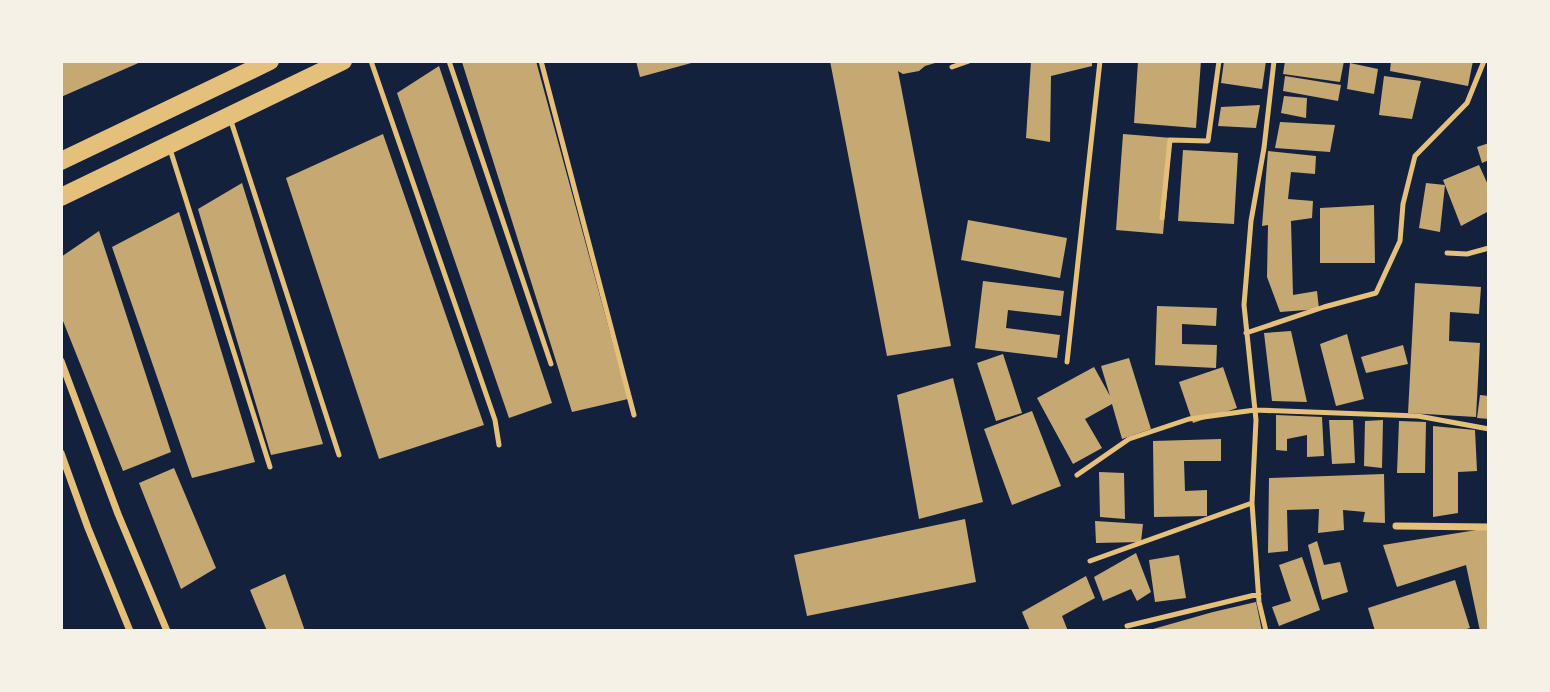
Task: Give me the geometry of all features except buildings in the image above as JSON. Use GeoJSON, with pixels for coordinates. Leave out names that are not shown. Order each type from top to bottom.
{"type":"FeatureCollection","features":[{"type":"Feature","properties":{"kind":"main road"},"geometry":{"type":"LineString","coordinates":[[61,161],[270,61]]}},
{"type":"Feature","properties":{"kind":"main road"},"geometry":{"type":"LineString","coordinates":[[61,197],[230,118],[343,61]]}},
{"type":"Feature","properties":{"kind":"street"},"geometry":{"type":"LineString","coordinates":[[61,361],[118,514],[167,631]]}},
{"type":"Feature","properties":{"kind":"street"},"geometry":{"type":"LineString","coordinates":[[61,453],[130,631]]}},
{"type":"Feature","properties":{"kind":"street"},"geometry":{"type":"LineString","coordinates":[[1395,526],[1489,527]]}},
{"type":"Feature","properties":{"kind":"lane"},"geometry":{"type":"LineString","coordinates":[[371,61],[495,420],[499,445]]}},
{"type":"Feature","properties":{"kind":"lane"},"geometry":{"type":"LineString","coordinates":[[449,61],[551,364]]}},
{"type":"Feature","properties":{"kind":"lane"},"geometry":{"type":"LineString","coordinates":[[541,61],[634,415]]}},
{"type":"Feature","properties":{"kind":"lane"},"geometry":{"type":"LineString","coordinates":[[952,67],[970,61]]}},
{"type":"Feature","properties":{"kind":"lane"},"geometry":{"type":"LineString","coordinates":[[1067,362],[1100,61]]}},
{"type":"Feature","properties":{"kind":"lane"},"geometry":{"type":"LineString","coordinates":[[1163,218],[1170,140],[1208,141],[1219,61]]}},
{"type":"Feature","properties":{"kind":"lane"},"geometry":{"type":"LineString","coordinates":[[1266,631],[1259,594],[1252,503],[1255,410],[1244,305],[1251,221],[1264,148],[1274,61]]}},
{"type":"Feature","properties":{"kind":"lane"},"geometry":{"type":"LineString","coordinates":[[1247,334],[1324,307],[1376,293],[1400,241],[1403,204],[1415,156],[1467,103],[1484,61]]}},
{"type":"Feature","properties":{"kind":"lane"},"geometry":{"type":"LineString","coordinates":[[230,118],[339,455]]}},
{"type":"Feature","properties":{"kind":"lane"},"geometry":{"type":"LineString","coordinates":[[169,145],[270,467]]}},
{"type":"Feature","properties":{"kind":"lane"},"geometry":{"type":"LineString","coordinates":[[1447,253],[1467,254],[1489,248]]}},
{"type":"Feature","properties":{"kind":"lane"},"geometry":{"type":"LineString","coordinates":[[1077,475],[1129,439],[1189,419],[1255,410],[1418,416],[1489,429]]}},
{"type":"Feature","properties":{"kind":"lane"},"geometry":{"type":"LineString","coordinates":[[1090,561],[1252,503]]}},
{"type":"Feature","properties":{"kind":"lane"},"geometry":{"type":"LineString","coordinates":[[1127,626],[1259,594]]}}]}
